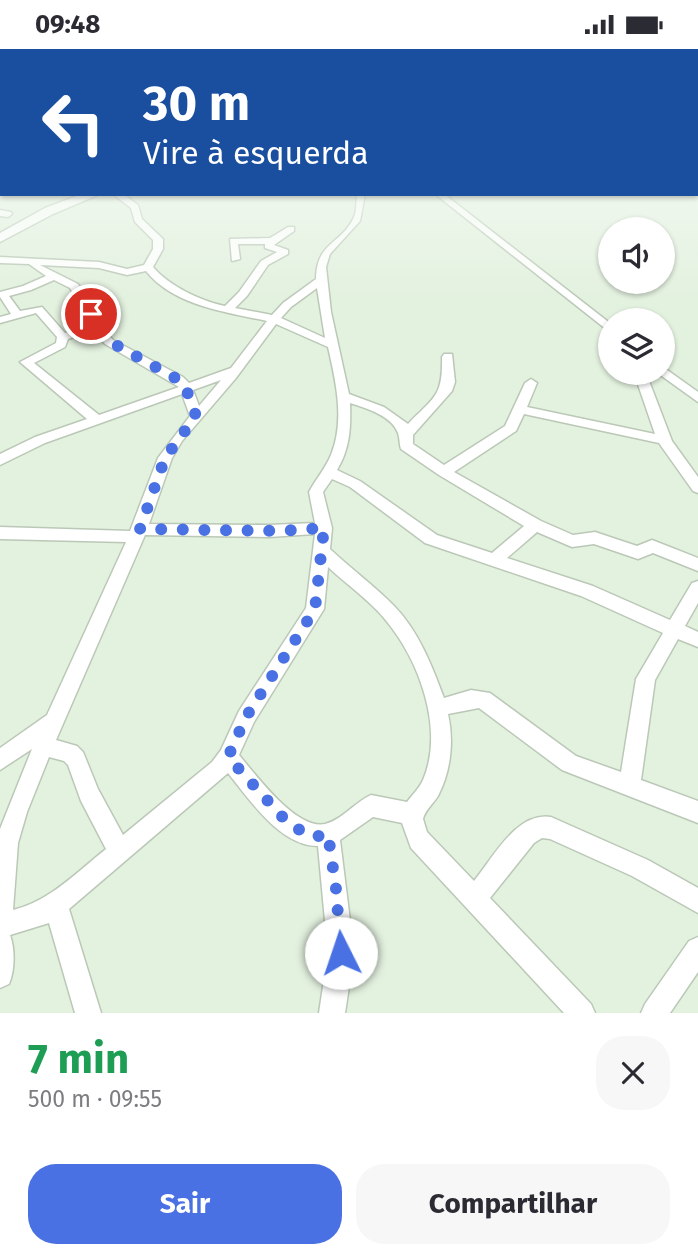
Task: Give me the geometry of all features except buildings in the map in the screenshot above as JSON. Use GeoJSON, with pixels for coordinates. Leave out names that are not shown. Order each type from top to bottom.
{"type":"FeatureCollection","features":[{"type":"Feature","properties":{"kind":"main road"},"geometry":{"type":"LineString","coordinates":[[0,238],[56,208]]}},
{"type":"Feature","properties":{"kind":"street"},"geometry":{"type":"LineString","coordinates":[[0,260],[90,264],[127,272],[148,267],[159,249],[158,239],[138,220],[135,208]]}},
{"type":"Feature","properties":{"kind":"street"},"geometry":{"type":"LineString","coordinates":[[323,279],[287,305],[274,319],[165,458],[138,533],[16,812],[7,843],[0,924],[38,916],[56,905],[219,769],[228,757],[246,717],[315,609],[324,528],[316,497],[340,451],[342,439],[342,396],[326,316],[323,279],[321,269],[325,253],[355,222],[359,208]]}},
{"type":"Feature","properties":{"kind":"street"},"geometry":{"type":"LineString","coordinates":[[457,208],[598,320]]}},
{"type":"Feature","properties":{"kind":"street"},"geometry":{"type":"LineString","coordinates":[[235,259],[233,241],[271,241],[292,229]]}},
{"type":"Feature","properties":{"kind":"street"},"geometry":{"type":"LineString","coordinates":[[226,311],[243,293],[264,263],[285,252],[268,246],[271,241]]}},
{"type":"Feature","properties":{"kind":"street"},"geometry":{"type":"LineString","coordinates":[[32,263],[52,277],[77,289],[97,326],[109,341],[164,370],[185,386],[196,416]]}},
{"type":"Feature","properties":{"kind":"street"},"geometry":{"type":"LineString","coordinates":[[148,267],[167,285],[206,305],[274,319],[334,346]]}},
{"type":"Feature","properties":{"kind":"street"},"geometry":{"type":"LineString","coordinates":[[17,315],[3,294],[27,288],[52,277]]}},
{"type":"Feature","properties":{"kind":"street"},"geometry":{"type":"LineString","coordinates":[[0,320],[38,309],[63,337]]}},
{"type":"Feature","properties":{"kind":"street"},"geometry":{"type":"LineString","coordinates":[[63,337],[97,326]]}},
{"type":"Feature","properties":{"kind":"street"},"geometry":{"type":"LineString","coordinates":[[63,337],[61,345],[26,362],[98,421]]}},
{"type":"Feature","properties":{"kind":"street"},"geometry":{"type":"LineString","coordinates":[[406,434],[446,391],[449,382],[448,357]]}},
{"type":"Feature","properties":{"kind":"street"},"geometry":{"type":"LineString","coordinates":[[0,460],[40,440],[98,421],[185,386],[235,371]]}},
{"type":"Feature","properties":{"kind":"street"},"geometry":{"type":"LineString","coordinates":[[675,381],[698,398]]}},
{"type":"Feature","properties":{"kind":"street"},"geometry":{"type":"LineString","coordinates":[[444,473],[511,428],[531,383]]}},
{"type":"Feature","properties":{"kind":"street"},"geometry":{"type":"LineString","coordinates":[[644,385],[664,440],[698,488]]}},
{"type":"Feature","properties":{"kind":"street"},"geometry":{"type":"LineString","coordinates":[[342,396],[379,408],[394,419],[406,434],[406,446],[444,473],[535,525],[572,541],[595,538],[638,553],[652,546],[698,565]]}},
{"type":"Feature","properties":{"kind":"street"},"geometry":{"type":"LineString","coordinates":[[520,409],[664,440]]}},
{"type":"Feature","properties":{"kind":"street"},"geometry":{"type":"LineString","coordinates":[[328,471],[355,484],[431,539],[587,591],[698,640]]}},
{"type":"Feature","properties":{"kind":"street"},"geometry":{"type":"LineString","coordinates":[[496,559],[535,525]]}},
{"type":"Feature","properties":{"kind":"street"},"geometry":{"type":"LineString","coordinates":[[0,533],[281,531],[324,528]]}},
{"type":"Feature","properties":{"kind":"street"},"geometry":{"type":"LineString","coordinates":[[323,551],[397,622],[430,687],[442,727],[433,782],[411,814],[411,826],[419,840],[582,1013]]}},
{"type":"Feature","properties":{"kind":"street"},"geometry":{"type":"LineString","coordinates":[[629,786],[646,678],[698,588]]}},
{"type":"Feature","properties":{"kind":"street"},"geometry":{"type":"LineString","coordinates":[[436,709],[471,699],[483,699],[559,757],[698,812]]}},
{"type":"Feature","properties":{"kind":"street"},"geometry":{"type":"LineString","coordinates":[[0,760],[54,720]]}},
{"type":"Feature","properties":{"kind":"street"},"geometry":{"type":"LineString","coordinates":[[45,745],[70,753],[76,759],[89,794],[119,851]]}},
{"type":"Feature","properties":{"kind":"street"},"geometry":{"type":"LineString","coordinates":[[228,757],[289,824],[313,837],[328,834],[370,806],[411,814]]}},
{"type":"Feature","properties":{"kind":"street"},"geometry":{"type":"LineString","coordinates":[[474,899],[526,835],[539,826],[551,828],[640,867],[698,901]]}},
{"type":"Feature","properties":{"kind":"street"},"geometry":{"type":"LineString","coordinates":[[328,834],[341,953],[332,1013]]}},
{"type":"Feature","properties":{"kind":"street"},"geometry":{"type":"LineString","coordinates":[[56,905],[88,1013]]}},
{"type":"Feature","properties":{"kind":"street"},"geometry":{"type":"LineString","coordinates":[[0,942],[0,975]]}},
{"type":"Feature","properties":{"kind":"street"},"geometry":{"type":"LineString","coordinates":[[654,1013],[698,950]]}},
{"type":"Feature","properties":{"kind":"route"},"geometry":{"type":"LineString","coordinates":[[91,314],[98,324],[99,332],[109,341],[179,380],[185,386],[196,416],[165,458],[140,529],[281,531],[324,528],[315,609],[298,640],[246,717],[228,757],[289,824],[313,837],[328,834],[341,953]]}}]}
